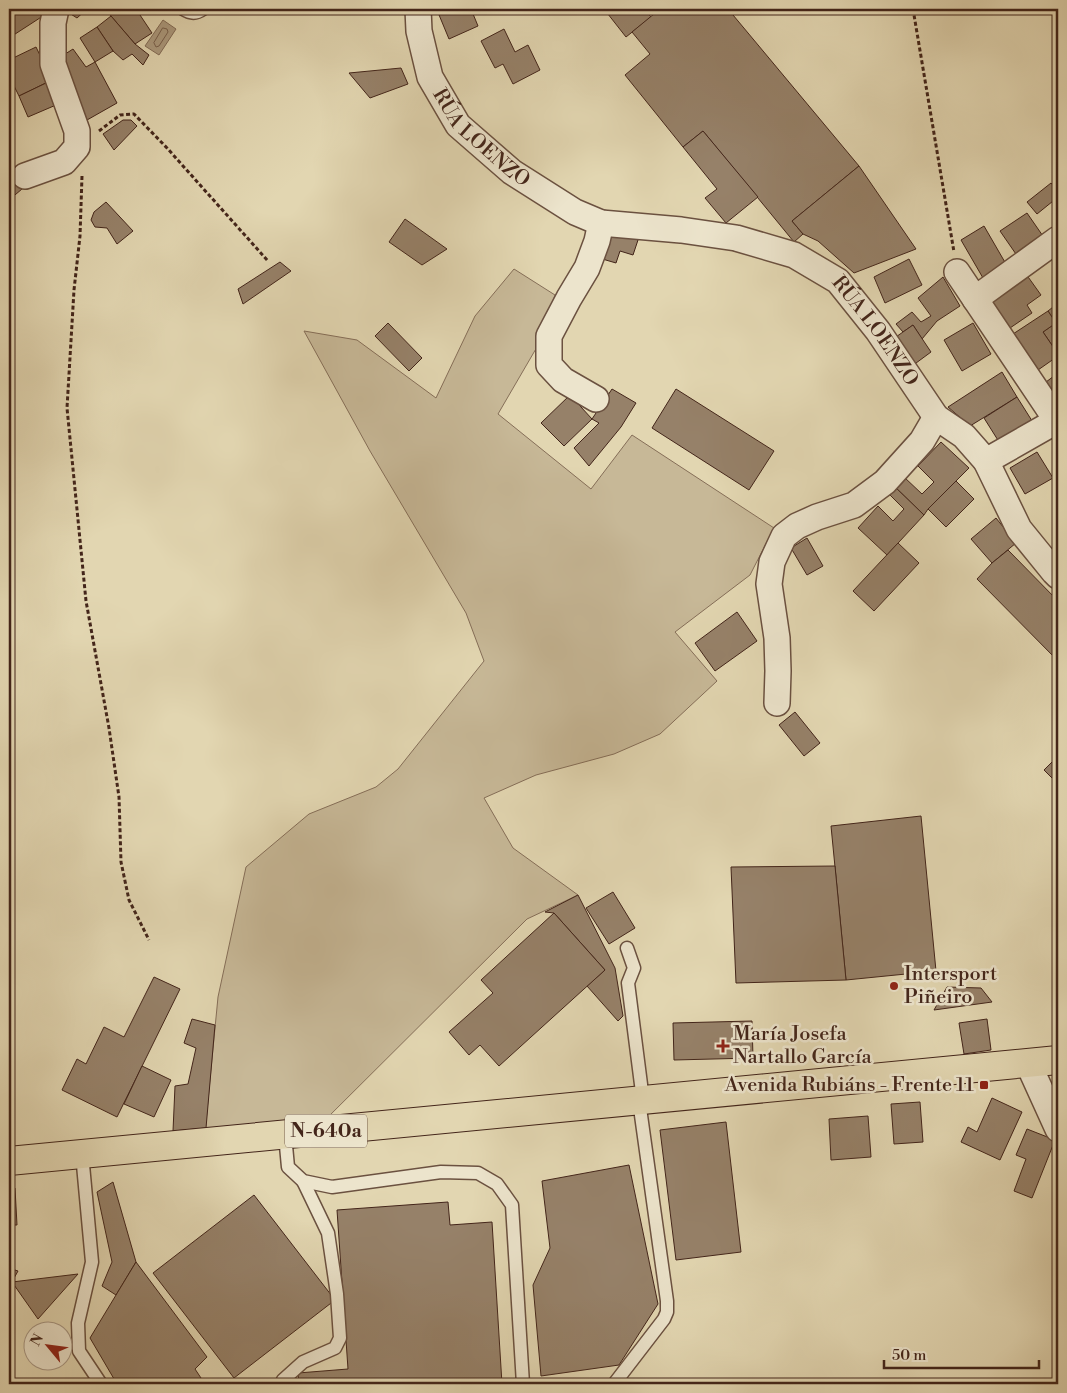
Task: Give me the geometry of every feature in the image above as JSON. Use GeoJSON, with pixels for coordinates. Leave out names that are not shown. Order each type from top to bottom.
{"type":"FeatureCollection","features":[{"type":"Feature","properties":{"kind":"main road","name":"N-640a"},"geometry":{"type":"LineString","coordinates":[[9,1161],[1058,1060]]}},
{"type":"Feature","properties":{"kind":"street"},"geometry":{"type":"LineString","coordinates":[[24,176],[64,162],[77,147],[77,131],[53,64],[53,23],[56,9]]}},
{"type":"Feature","properties":{"kind":"street","name":"RÚA LOENZO"},"geometry":{"type":"LineString","coordinates":[[418,9],[419,31],[430,77],[458,125],[512,172],[576,212],[601,223],[681,230],[736,238],[794,255],[838,281],[878,331],[936,417],[964,436],[986,461],[1019,529],[1058,576]]}},
{"type":"Feature","properties":{"kind":"street"},"geometry":{"type":"LineString","coordinates":[[596,399],[563,380],[549,365],[549,336],[569,298],[588,268],[601,223]]}},
{"type":"Feature","properties":{"kind":"street"},"geometry":{"type":"LineString","coordinates":[[975,299],[1058,239]]}},
{"type":"Feature","properties":{"kind":"street"},"geometry":{"type":"LineString","coordinates":[[957,272],[1058,420],[986,461]]}},
{"type":"Feature","properties":{"kind":"street"},"geometry":{"type":"LineString","coordinates":[[777,703],[778,638],[769,584],[772,562],[784,536],[797,526],[817,517],[854,505],[886,482],[922,441],[936,417]]}},
{"type":"Feature","properties":{"kind":"street"},"geometry":{"type":"LineString","coordinates":[[1028,1063],[1058,1129]]}},
{"type":"Feature","properties":{"kind":"lane"},"geometry":{"type":"LineString","coordinates":[[183,9],[189,13],[198,13],[203,9]]}},
{"type":"Feature","properties":{"kind":"lane"},"geometry":{"type":"LineString","coordinates":[[614,1384],[664,1319],[667,1312],[628,983],[634,968],[627,948]]}},
{"type":"Feature","properties":{"kind":"lane"},"geometry":{"type":"LineString","coordinates":[[281,1384],[303,1362],[335,1348],[340,1338],[337,1294],[328,1233],[303,1181],[288,1167],[285,1135]]}},
{"type":"Feature","properties":{"kind":"lane"},"geometry":{"type":"LineString","coordinates":[[82,1154],[92,1262],[78,1323],[79,1351],[101,1384]]}},
{"type":"Feature","properties":{"kind":"lane"},"geometry":{"type":"LineString","coordinates":[[303,1181],[332,1187],[450,1172],[478,1173],[497,1184],[512,1205],[523,1384]]}},
{"type":"Feature","properties":{"kind":"path"},"geometry":{"type":"LineString","coordinates":[[913,9],[957,272]]}},
{"type":"Feature","properties":{"kind":"path"},"geometry":{"type":"LineString","coordinates":[[149,940],[129,900],[121,862],[119,797],[109,728],[86,601],[67,408],[82,180],[77,147],[120,115],[134,114],[268,261]]}},
{"type":"Feature","properties":{"kind":"shaded area"},"geometry":{"type":"Polygon","coordinates":[[[514,269],[555,295],[537,347],[498,414],[591,489],[632,435],[774,528],[750,575],[675,632],[717,681],[660,734],[614,754],[536,775],[484,798],[513,848],[578,895],[527,919],[313,1132],[204,1142],[218,997],[246,867],[309,814],[376,787],[398,769],[484,661],[466,613],[370,451],[304,331],[357,340],[436,398],[475,316],[514,269]]]}},
{"type":"Feature","properties":{"kind":"water"},"geometry":{"type":"Polygon","coordinates":[[[163,20],[176,29],[159,55],[145,46],[163,20]]]}},
{"type":"Feature","properties":{"kind":"building"},"geometry":{"type":"Polygon","coordinates":[[[19,9],[43,9],[46,14],[9,38],[9,11],[11,14],[19,9]]]}},
{"type":"Feature","properties":{"kind":"building"},"geometry":{"type":"Polygon","coordinates":[[[63,9],[87,9],[77,18],[63,9]]]}},
{"type":"Feature","properties":{"kind":"building"},"geometry":{"type":"Polygon","coordinates":[[[107,9],[136,9],[152,33],[135,44],[107,9]]]}},
{"type":"Feature","properties":{"kind":"building"},"geometry":{"type":"Polygon","coordinates":[[[471,9],[478,26],[449,39],[437,10],[471,9]]]}},
{"type":"Feature","properties":{"kind":"building"},"geometry":{"type":"Polygon","coordinates":[[[604,9],[645,9],[651,17],[626,37],[604,9]]]}},
{"type":"Feature","properties":{"kind":"building"},"geometry":{"type":"Polygon","coordinates":[[[660,9],[728,9],[859,166],[792,221],[803,234],[794,242],[703,131],[683,147],[625,75],[650,54],[632,32],[660,9]]]}},
{"type":"Feature","properties":{"kind":"building"},"geometry":{"type":"Polygon","coordinates":[[[111,16],[135,44],[149,55],[143,65],[132,54],[123,60],[113,51],[97,27],[111,16]]]}},
{"type":"Feature","properties":{"kind":"building"},"geometry":{"type":"Polygon","coordinates":[[[97,27],[113,51],[95,62],[80,38],[97,27]]]}},
{"type":"Feature","properties":{"kind":"building"},"geometry":{"type":"Polygon","coordinates":[[[504,29],[515,52],[528,45],[540,70],[513,84],[503,64],[495,68],[481,41],[504,29]]]}},
{"type":"Feature","properties":{"kind":"building"},"geometry":{"type":"Polygon","coordinates":[[[36,47],[52,80],[19,96],[9,76],[9,60],[36,47]]]}},
{"type":"Feature","properties":{"kind":"building"},"geometry":{"type":"Polygon","coordinates":[[[73,49],[86,67],[95,62],[117,103],[87,120],[62,74],[59,58],[73,49]]]}},
{"type":"Feature","properties":{"kind":"building"},"geometry":{"type":"Polygon","coordinates":[[[401,68],[408,84],[370,98],[349,73],[401,68]]]}},
{"type":"Feature","properties":{"kind":"building"},"geometry":{"type":"Polygon","coordinates":[[[46,83],[56,105],[28,117],[19,96],[46,83]]]}},
{"type":"Feature","properties":{"kind":"building"},"geometry":{"type":"Polygon","coordinates":[[[123,120],[131,120],[137,126],[114,150],[103,134],[123,120]]]}},
{"type":"Feature","properties":{"kind":"building"},"geometry":{"type":"Polygon","coordinates":[[[703,131],[758,197],[726,223],[705,198],[717,189],[683,147],[703,131]]]}},
{"type":"Feature","properties":{"kind":"building"},"geometry":{"type":"Polygon","coordinates":[[[859,166],[916,249],[854,273],[818,241],[803,234],[792,221],[859,166]]]}},
{"type":"Feature","properties":{"kind":"building"},"geometry":{"type":"Polygon","coordinates":[[[11,175],[22,189],[9,200],[9,176],[11,175]]]}},
{"type":"Feature","properties":{"kind":"building"},"geometry":{"type":"Polygon","coordinates":[[[1051,183],[1058,191],[1058,197],[1037,214],[1027,202],[1051,183]]]}},
{"type":"Feature","properties":{"kind":"building"},"geometry":{"type":"Polygon","coordinates":[[[106,202],[133,231],[117,244],[107,228],[95,227],[91,220],[94,212],[106,202]]]}},
{"type":"Feature","properties":{"kind":"building"},"geometry":{"type":"Polygon","coordinates":[[[1027,213],[1045,239],[1018,257],[1000,231],[1027,213]]]}},
{"type":"Feature","properties":{"kind":"building"},"geometry":{"type":"Polygon","coordinates":[[[405,219],[447,249],[422,265],[389,242],[405,219]]]}},
{"type":"Feature","properties":{"kind":"building"},"geometry":{"type":"Polygon","coordinates":[[[984,226],[1006,264],[983,278],[961,240],[984,226]]]}},
{"type":"Feature","properties":{"kind":"building"},"geometry":{"type":"Polygon","coordinates":[[[607,230],[638,240],[633,255],[620,251],[616,263],[599,258],[607,230]]]}},
{"type":"Feature","properties":{"kind":"building"},"geometry":{"type":"Polygon","coordinates":[[[909,259],[922,285],[885,303],[874,277],[909,259]]]}},
{"type":"Feature","properties":{"kind":"building"},"geometry":{"type":"Polygon","coordinates":[[[280,262],[291,271],[243,304],[238,289],[280,262]]]}},
{"type":"Feature","properties":{"kind":"building"},"geometry":{"type":"Polygon","coordinates":[[[1026,274],[1041,295],[1027,305],[1032,313],[1010,328],[990,300],[1026,274]]]}},
{"type":"Feature","properties":{"kind":"building"},"geometry":{"type":"Polygon","coordinates":[[[943,277],[960,306],[937,321],[922,339],[913,325],[903,332],[896,324],[912,312],[921,322],[931,316],[918,298],[943,277]]]}},
{"type":"Feature","properties":{"kind":"building"},"geometry":{"type":"Polygon","coordinates":[[[1058,303],[1058,354],[1043,332],[1056,323],[1048,311],[1058,303]]]}},
{"type":"Feature","properties":{"kind":"building"},"geometry":{"type":"Polygon","coordinates":[[[1048,311],[1056,323],[1043,332],[1058,356],[1038,370],[1013,334],[1048,311]]]}},
{"type":"Feature","properties":{"kind":"building"},"geometry":{"type":"Polygon","coordinates":[[[388,323],[422,358],[409,371],[375,336],[388,323]]]}},
{"type":"Feature","properties":{"kind":"building"},"geometry":{"type":"Polygon","coordinates":[[[973,323],[991,354],[962,371],[944,340],[973,323]]]}},
{"type":"Feature","properties":{"kind":"building"},"geometry":{"type":"Polygon","coordinates":[[[913,325],[931,352],[912,366],[893,339],[913,325]]]}},
{"type":"Feature","properties":{"kind":"building"},"geometry":{"type":"Polygon","coordinates":[[[1002,372],[1017,397],[970,426],[948,407],[1002,372]]]}},
{"type":"Feature","properties":{"kind":"building"},"geometry":{"type":"Polygon","coordinates":[[[1058,373],[1058,403],[1046,382],[1058,373]]]}},
{"type":"Feature","properties":{"kind":"building"},"geometry":{"type":"Polygon","coordinates":[[[612,389],[636,403],[621,427],[589,466],[574,448],[599,423],[592,419],[612,389]]]}},
{"type":"Feature","properties":{"kind":"building"},"geometry":{"type":"Polygon","coordinates":[[[676,389],[774,451],[749,490],[652,428],[676,389]]]}},
{"type":"Feature","properties":{"kind":"building"},"geometry":{"type":"Polygon","coordinates":[[[570,395],[592,419],[564,446],[541,423],[570,395]]]}},
{"type":"Feature","properties":{"kind":"building"},"geometry":{"type":"Polygon","coordinates":[[[1017,397],[1034,424],[1001,445],[984,418],[1017,397]]]}},
{"type":"Feature","properties":{"kind":"building"},"geometry":{"type":"Polygon","coordinates":[[[941,442],[969,468],[924,515],[894,486],[904,477],[922,494],[934,482],[918,466],[941,442]]]}},
{"type":"Feature","properties":{"kind":"building"},"geometry":{"type":"Polygon","coordinates":[[[1037,452],[1053,478],[1025,494],[1010,468],[1037,452]]]}},
{"type":"Feature","properties":{"kind":"building"},"geometry":{"type":"Polygon","coordinates":[[[956,481],[974,499],[946,527],[928,509],[956,481]]]}},
{"type":"Feature","properties":{"kind":"building"},"geometry":{"type":"Polygon","coordinates":[[[894,486],[924,515],[887,555],[858,528],[878,506],[893,521],[904,509],[888,493],[894,486]]]}},
{"type":"Feature","properties":{"kind":"building"},"geometry":{"type":"Polygon","coordinates":[[[996,518],[1016,543],[992,563],[971,539],[996,518]]]}},
{"type":"Feature","properties":{"kind":"building"},"geometry":{"type":"Polygon","coordinates":[[[807,538],[823,566],[807,575],[791,548],[807,538]]]}},
{"type":"Feature","properties":{"kind":"building"},"geometry":{"type":"Polygon","coordinates":[[[898,543],[919,563],[874,611],[853,591],[898,543]]]}},
{"type":"Feature","properties":{"kind":"building"},"geometry":{"type":"Polygon","coordinates":[[[1008,550],[1058,601],[1058,661],[977,579],[1008,550]]]}},
{"type":"Feature","properties":{"kind":"building"},"geometry":{"type":"Polygon","coordinates":[[[737,612],[757,641],[715,671],[695,643],[737,612]]]}},
{"type":"Feature","properties":{"kind":"building"},"geometry":{"type":"Polygon","coordinates":[[[795,712],[820,743],[804,756],[779,725],[795,712]]]}},
{"type":"Feature","properties":{"kind":"building"},"geometry":{"type":"Polygon","coordinates":[[[1058,756],[1058,784],[1044,770],[1058,756]]]}},
{"type":"Feature","properties":{"kind":"building"},"geometry":{"type":"Polygon","coordinates":[[[921,816],[936,971],[846,980],[831,826],[921,816]]]}},
{"type":"Feature","properties":{"kind":"building"},"geometry":{"type":"Polygon","coordinates":[[[835,866],[846,980],[736,983],[731,867],[835,866]]]}},
{"type":"Feature","properties":{"kind":"building"},"geometry":{"type":"Polygon","coordinates":[[[613,892],[635,928],[609,944],[586,908],[613,892]]]}},
{"type":"Feature","properties":{"kind":"building"},"geometry":{"type":"Polygon","coordinates":[[[578,895],[615,968],[623,1016],[618,1021],[587,986],[605,970],[554,913],[545,912],[578,895]]]}},
{"type":"Feature","properties":{"kind":"building"},"geometry":{"type":"Polygon","coordinates":[[[554,913],[605,970],[499,1066],[480,1045],[469,1055],[449,1032],[493,993],[481,980],[554,913]]]}},
{"type":"Feature","properties":{"kind":"building"},"geometry":{"type":"Polygon","coordinates":[[[154,977],[180,989],[117,1117],[62,1090],[77,1059],[86,1064],[104,1027],[124,1037],[154,977]]]}},
{"type":"Feature","properties":{"kind":"building"},"geometry":{"type":"Polygon","coordinates":[[[947,987],[981,988],[992,1002],[934,1010],[947,987]]]}},
{"type":"Feature","properties":{"kind":"building"},"geometry":{"type":"Polygon","coordinates":[[[192,1019],[215,1025],[206,1128],[173,1131],[175,1086],[188,1084],[196,1048],[184,1043],[192,1019]]]}},
{"type":"Feature","properties":{"kind":"building"},"geometry":{"type":"Polygon","coordinates":[[[987,1019],[991,1050],[964,1054],[959,1023],[987,1019]]]}},
{"type":"Feature","properties":{"kind":"building"},"geometry":{"type":"Polygon","coordinates":[[[752,1021],[753,1058],[674,1060],[673,1023],[752,1021]]]}},
{"type":"Feature","properties":{"kind":"building"},"geometry":{"type":"Polygon","coordinates":[[[142,1066],[171,1080],[154,1117],[124,1104],[142,1066]]]}},
{"type":"Feature","properties":{"kind":"building"},"geometry":{"type":"Polygon","coordinates":[[[992,1098],[1022,1112],[1000,1160],[961,1142],[968,1127],[977,1132],[992,1098]]]}},
{"type":"Feature","properties":{"kind":"building"},"geometry":{"type":"Polygon","coordinates":[[[920,1102],[923,1142],[894,1144],[891,1104],[920,1102]]]}},
{"type":"Feature","properties":{"kind":"building"},"geometry":{"type":"Polygon","coordinates":[[[868,1116],[871,1157],[831,1160],[829,1119],[868,1116]]]}},
{"type":"Feature","properties":{"kind":"building"},"geometry":{"type":"Polygon","coordinates":[[[726,1122],[741,1252],[676,1260],[660,1130],[726,1122]]]}},
{"type":"Feature","properties":{"kind":"building"},"geometry":{"type":"Polygon","coordinates":[[[1027,1129],[1055,1140],[1032,1198],[1014,1191],[1026,1159],[1016,1155],[1027,1129]]]}},
{"type":"Feature","properties":{"kind":"building"},"geometry":{"type":"Polygon","coordinates":[[[629,1165],[658,1304],[619,1365],[541,1376],[533,1285],[550,1248],[542,1181],[629,1165]]]}},
{"type":"Feature","properties":{"kind":"building"},"geometry":{"type":"Polygon","coordinates":[[[113,1182],[136,1262],[116,1295],[102,1286],[112,1262],[97,1192],[113,1182]]]}},
{"type":"Feature","properties":{"kind":"building"},"geometry":{"type":"Polygon","coordinates":[[[15,1188],[17,1225],[9,1225],[9,1191],[15,1188]]]}},
{"type":"Feature","properties":{"kind":"building"},"geometry":{"type":"Polygon","coordinates":[[[254,1195],[335,1300],[234,1378],[153,1273],[254,1195]]]}},
{"type":"Feature","properties":{"kind":"building"},"geometry":{"type":"Polygon","coordinates":[[[448,1202],[450,1225],[492,1222],[502,1384],[299,1384],[298,1373],[348,1369],[337,1210],[448,1202]]]}},
{"type":"Feature","properties":{"kind":"building"},"geometry":{"type":"Polygon","coordinates":[[[136,1262],[207,1357],[195,1369],[201,1378],[200,1384],[117,1384],[90,1338],[136,1262]]]}},
{"type":"Feature","properties":{"kind":"building"},"geometry":{"type":"Polygon","coordinates":[[[9,1268],[18,1271],[9,1287],[9,1268]]]}},
{"type":"Feature","properties":{"kind":"building"},"geometry":{"type":"Polygon","coordinates":[[[78,1274],[38,1319],[12,1282],[78,1274]]]}},
{"type":"Feature","properties":{"kind":"place","name":"Intersport Piñeiro"},"geometry":{"type":"Point","coordinates":[894,986]}},
{"type":"Feature","properties":{"kind":"place","name":"María Josefa Nartallo García"},"geometry":{"type":"Point","coordinates":[723,1046]}},
{"type":"Feature","properties":{"kind":"place","name":"Avenida Rubiáns - Frente 11"},"geometry":{"type":"Point","coordinates":[984,1085]}}]}
